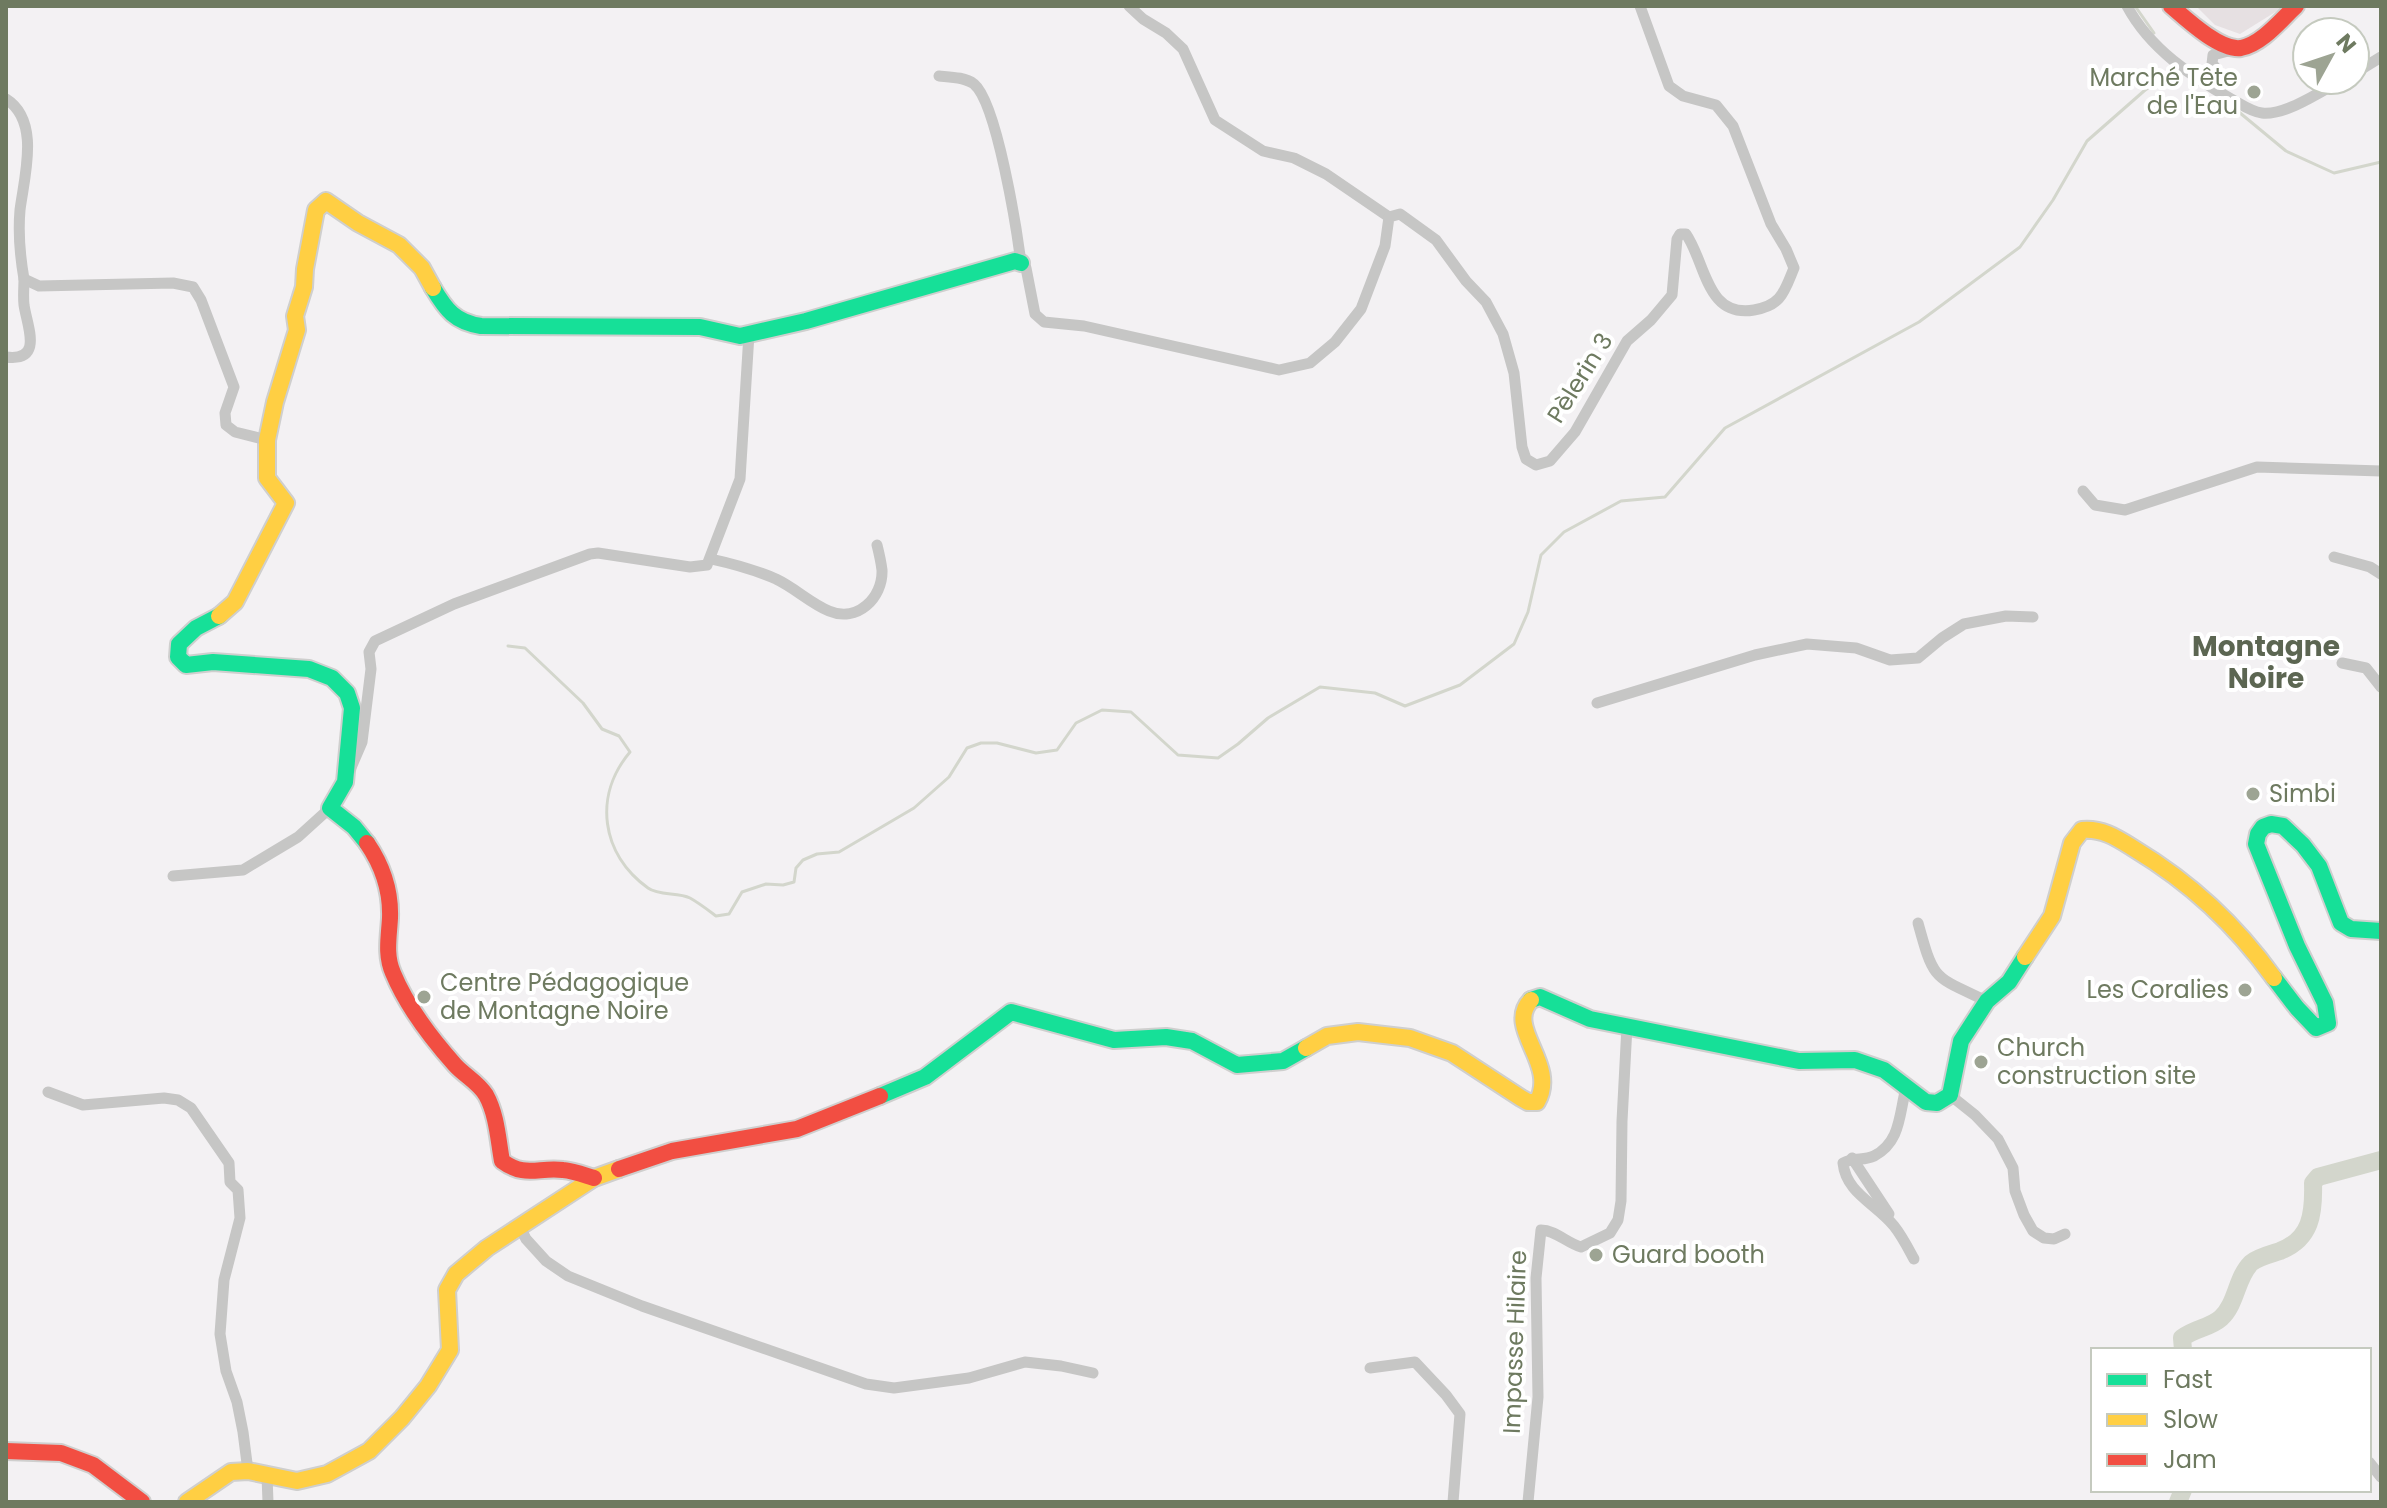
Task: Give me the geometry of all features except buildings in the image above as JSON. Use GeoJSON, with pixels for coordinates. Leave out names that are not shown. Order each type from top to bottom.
{"type":"FeatureCollection","features":[{"type":"Feature","properties":{"kind":"street"},"geometry":{"type":"LineString","coordinates":[[345,782],[352,708],[347,693],[332,678],[309,669],[213,662],[186,665],[178,657],[179,644],[196,628],[216,619],[235,602],[286,503],[267,478],[267,440],[297,330],[295,316],[304,287],[316,210],[326,201],[399,245],[422,268],[444,306],[463,323],[481,326],[700,327],[740,336],[806,321],[1015,261],[1026,268],[1035,314],[1044,322],[1084,326],[1279,370],[1310,363],[1335,342],[1361,309],[1385,246],[1389,217],[1326,174],[1294,158],[1263,151],[1215,120],[1183,49],[1129,6]]}},
{"type":"Feature","properties":{"kind":"street","name":"Pèlerin 3"},"geometry":{"type":"LineString","coordinates":[[1389,217],[1400,214],[1436,240],[1486,302],[1503,334],[1514,373],[1522,447],[1526,459],[1536,465],[1550,461],[1575,432],[1627,341],[1651,320],[1672,295],[1680,234],[1686,234],[1693,244],[1713,294],[1726,306],[1742,312],[1766,308],[1783,296],[1794,268],[1771,224],[1733,126],[1716,105],[1683,96],[1669,86],[1640,6]]}},
{"type":"Feature","properties":{"kind":"street"},"geometry":{"type":"LineString","coordinates":[[2127,6],[2150,39],[2182,68],[2257,112],[2276,111],[2312,96]]}},
{"type":"Feature","properties":{"kind":"street"},"geometry":{"type":"LineString","coordinates":[[2171,6],[2222,44],[2236,49]]}},
{"type":"Feature","properties":{"kind":"street"},"geometry":{"type":"LineString","coordinates":[[2220,92],[2211,73],[2215,67],[2212,64],[2213,55],[2245,46],[2265,34],[2296,6]]}},
{"type":"Feature","properties":{"kind":"street"},"geometry":{"type":"LineString","coordinates":[[939,76],[975,84],[988,106],[1013,205],[1021,263]]}},
{"type":"Feature","properties":{"kind":"street"},"geometry":{"type":"LineString","coordinates":[[6,99],[15,104],[28,135],[19,251],[31,344],[21,357],[6,357]]}},
{"type":"Feature","properties":{"kind":"street"},"geometry":{"type":"LineString","coordinates":[[24,279],[39,286],[173,283],[193,287],[201,300],[234,387],[225,413],[226,425],[235,432],[267,440]]}},
{"type":"Feature","properties":{"kind":"street"},"geometry":{"type":"LineString","coordinates":[[173,876],[243,870],[298,837],[330,808],[362,742],[371,669],[369,652],[375,641],[454,604],[590,554],[690,567],[707,565],[740,479],[749,334]]}},
{"type":"Feature","properties":{"kind":"street"},"geometry":{"type":"LineString","coordinates":[[2083,491],[2095,505],[2125,510],[2257,467],[2381,471]]}},
{"type":"Feature","properties":{"kind":"street"},"geometry":{"type":"LineString","coordinates":[[711,559],[777,580],[832,612],[845,614],[859,612],[869,604],[876,592],[882,571],[877,545]]}},
{"type":"Feature","properties":{"kind":"street"},"geometry":{"type":"LineString","coordinates":[[2334,557],[2370,567],[2381,574]]}},
{"type":"Feature","properties":{"kind":"street"},"geometry":{"type":"LineString","coordinates":[[1597,703],[1755,655],[1807,644],[1856,648],[1890,660],[1918,658],[1964,624],[2006,616],[2033,617]]}},
{"type":"Feature","properties":{"kind":"street"},"geometry":{"type":"LineString","coordinates":[[2342,663],[2366,668],[2381,687]]}},
{"type":"Feature","properties":{"kind":"street"},"geometry":{"type":"LineString","coordinates":[[330,808],[343,816],[373,850],[386,881],[390,909],[389,966],[421,1022],[459,1069],[482,1090],[498,1127],[502,1161],[512,1169],[523,1172],[561,1169],[594,1178]]}},
{"type":"Feature","properties":{"kind":"street"},"geometry":{"type":"LineString","coordinates":[[187,1502],[231,1472],[248,1471],[297,1481],[327,1474],[369,1451],[428,1386],[450,1350],[447,1290],[456,1274],[487,1248],[594,1178],[672,1151],[797,1129],[845,1111],[925,1077],[1011,1012],[1114,1040],[1166,1037],[1192,1041],[1237,1065],[1283,1061],[1327,1036],[1358,1032],[1410,1038],[1452,1053],[1528,1102],[1537,1102],[1543,1095],[1545,1082],[1526,1031],[1523,1012],[1528,1001],[1540,997],[1590,1019],[1799,1061],[1855,1060],[1884,1070],[1926,1102],[1937,1103],[1950,1095],[1961,1041],[1987,1001],[2009,982],[2052,916],[2072,843],[2082,830],[2089,828],[2106,833],[2151,858],[2215,906],[2316,1028],[2328,1023],[2325,1003],[2297,946],[2256,844],[2263,827],[2271,824],[2283,826],[2303,845],[2319,866],[2341,923],[2351,929],[2381,931]]}},
{"type":"Feature","properties":{"kind":"street"},"geometry":{"type":"LineString","coordinates":[[1918,923],[1929,964],[1936,975],[1944,982],[1987,1001]]}},
{"type":"Feature","properties":{"kind":"street","name":"Impasse Hilaire"},"geometry":{"type":"LineString","coordinates":[[1528,1502],[1538,1397],[1536,1278],[1541,1230],[1551,1230],[1566,1242],[1581,1247],[1610,1233],[1618,1220],[1627,1026]]}},
{"type":"Feature","properties":{"kind":"street"},"geometry":{"type":"LineString","coordinates":[[1906,1088],[1898,1129],[1888,1147],[1871,1158],[1852,1158],[1843,1163],[1851,1188],[1894,1227],[1914,1259]]}},
{"type":"Feature","properties":{"kind":"street"},"geometry":{"type":"LineString","coordinates":[[48,1092],[83,1105],[164,1098],[178,1100],[191,1108],[229,1163],[230,1182],[238,1190],[240,1218],[224,1280],[220,1334],[226,1371],[237,1402],[248,1471]]}},
{"type":"Feature","properties":{"kind":"street"},"geometry":{"type":"LineString","coordinates":[[1950,1095],[1998,1139],[2013,1168],[2015,1191],[2033,1231],[2044,1238],[2054,1239],[2065,1234]]}},
{"type":"Feature","properties":{"kind":"street"},"geometry":{"type":"LineString","coordinates":[[1852,1158],[1890,1216]]}},
{"type":"Feature","properties":{"kind":"street"},"geometry":{"type":"LineString","coordinates":[[520,1227],[526,1239],[546,1261],[568,1276],[642,1306],[866,1384],[894,1388],[969,1378],[1025,1362],[1093,1373]]}},
{"type":"Feature","properties":{"kind":"street"},"geometry":{"type":"LineString","coordinates":[[1370,1368],[1415,1362],[1460,1414],[1453,1502]]}},
{"type":"Feature","properties":{"kind":"street"},"geometry":{"type":"LineString","coordinates":[[6,1451],[61,1453],[72,1457],[102,1471],[142,1502]]}},
{"type":"Feature","properties":{"kind":"street"},"geometry":{"type":"LineString","coordinates":[[267,1476],[268,1502]]}},
{"type":"Feature","properties":{"kind":"shaded area"},"geometry":{"type":"Polygon","coordinates":[[[2196,6],[2285,6],[2240,34],[2215,25],[2196,6]]]}},
{"type":"Feature","properties":{"kind":"waterway"},"geometry":{"type":"LineString","coordinates":[[2135,6],[2154,33]]}},
{"type":"Feature","properties":{"kind":"waterway"},"geometry":{"type":"LineString","coordinates":[[508,646],[525,648],[583,703],[602,729],[619,736],[630,752],[618,769],[607,805],[612,842],[620,859],[648,888],[690,898],[716,916],[729,914],[742,892],[766,884],[794,882],[796,868],[803,860],[817,854],[839,852],[914,808],[949,777],[967,748],[981,743],[997,743],[1036,753],[1057,750],[1076,723],[1102,710],[1131,712],[1178,755],[1218,758],[1268,718],[1320,687],[1375,693],[1405,706],[1460,685],[1514,644],[1528,612],[1541,555],[1564,532],[1621,501],[1665,497],[1725,428],[1919,322],[2020,247],[2053,200],[2087,141],[2177,66]]}},
{"type":"Feature","properties":{"kind":"waterway"},"geometry":{"type":"LineString","coordinates":[[2228,103],[2286,151],[2334,173],[2381,162]]}},
{"type":"Feature","properties":{"kind":"waterway"},"geometry":{"type":"LineString","coordinates":[[2183,1348],[2182,1338],[2217,1321],[2226,1312],[2251,1263],[2298,1240],[2311,1215],[2313,1183],[2318,1177],[2381,1160]]}},
{"type":"Feature","properties":{"kind":"waterway"},"geometry":{"type":"LineString","coordinates":[[2178,1502],[2182,1492]]}},
{"type":"Feature","properties":{"kind":"traffic: fast"},"geometry":{"type":"LineString","coordinates":[[433,288],[452,314],[481,326],[700,327],[740,336],[806,321],[1015,261],[1021,263]]}},
{"type":"Feature","properties":{"kind":"traffic: fast"},"geometry":{"type":"LineString","coordinates":[[219,616],[196,628],[179,644],[178,657],[186,665],[213,662],[309,669],[332,678],[347,693],[352,708],[345,782],[330,808],[354,827],[367,843]]}},
{"type":"Feature","properties":{"kind":"traffic: fast"},"geometry":{"type":"LineString","coordinates":[[2274,978],[2316,1028],[2328,1023],[2325,1003],[2297,946],[2256,844],[2263,827],[2271,824],[2283,826],[2303,845],[2319,866],[2341,923],[2351,929],[2381,931]]}},
{"type":"Feature","properties":{"kind":"traffic: fast"},"geometry":{"type":"LineString","coordinates":[[1531,1000],[1540,997],[1590,1019],[1799,1061],[1855,1060],[1884,1070],[1926,1102],[1937,1103],[1950,1095],[1961,1041],[1987,1001],[2009,982],[2025,957]]}},
{"type":"Feature","properties":{"kind":"traffic: fast"},"geometry":{"type":"LineString","coordinates":[[880,1096],[925,1077],[1011,1012],[1114,1040],[1166,1037],[1192,1041],[1237,1065],[1283,1061],[1306,1048]]}},
{"type":"Feature","properties":{"kind":"traffic: slow"},"geometry":{"type":"LineString","coordinates":[[219,616],[235,602],[286,503],[267,478],[267,440],[297,330],[295,316],[304,287],[316,210],[326,201],[399,245],[422,268],[433,288]]}},
{"type":"Feature","properties":{"kind":"traffic: slow"},"geometry":{"type":"LineString","coordinates":[[2025,957],[2052,916],[2072,843],[2082,830],[2089,830],[2103,832],[2121,841],[2193,890],[2228,922],[2274,978]]}},
{"type":"Feature","properties":{"kind":"traffic: slow"},"geometry":{"type":"LineString","coordinates":[[1306,1048],[1327,1036],[1358,1032],[1410,1038],[1452,1053],[1521,1098],[1537,1102],[1542,1088],[1542,1074],[1524,1022],[1524,1011],[1531,1000]]}},
{"type":"Feature","properties":{"kind":"traffic: slow"},"geometry":{"type":"LineString","coordinates":[[187,1502],[231,1472],[248,1471],[297,1481],[327,1474],[369,1451],[428,1386],[450,1350],[447,1290],[456,1274],[487,1248],[594,1178],[619,1169]]}},
{"type":"Feature","properties":{"kind":"traffic: jam"},"geometry":{"type":"LineString","coordinates":[[2171,6],[2194,26],[2233,48],[2249,46],[2264,37],[2296,6]]}},
{"type":"Feature","properties":{"kind":"traffic: jam"},"geometry":{"type":"LineString","coordinates":[[367,843],[387,888],[390,908],[388,953],[393,973],[412,1010],[429,1033],[455,1065],[486,1095],[495,1119],[502,1161],[525,1171],[554,1169],[594,1178]]}},
{"type":"Feature","properties":{"kind":"traffic: jam"},"geometry":{"type":"LineString","coordinates":[[619,1169],[672,1151],[797,1129],[880,1096]]}},
{"type":"Feature","properties":{"kind":"traffic: jam"},"geometry":{"type":"LineString","coordinates":[[6,1451],[61,1453],[93,1465],[142,1502]]}},
{"type":"Feature","properties":{"kind":"place","name":"Marché Tête de l'Eau"},"geometry":{"type":"Point","coordinates":[2254,92]}},
{"type":"Feature","properties":{"kind":"place","name":"Simbi"},"geometry":{"type":"Point","coordinates":[2253,794]}},
{"type":"Feature","properties":{"kind":"place","name":"Les Coralies"},"geometry":{"type":"Point","coordinates":[2245,990]}},
{"type":"Feature","properties":{"kind":"place","name":"Centre Pédagogique de Montagne Noire"},"geometry":{"type":"Point","coordinates":[424,997]}},
{"type":"Feature","properties":{"kind":"place","name":"Church construction site"},"geometry":{"type":"Point","coordinates":[1981,1062]}},
{"type":"Feature","properties":{"kind":"place","name":"Guard booth"},"geometry":{"type":"Point","coordinates":[1596,1255]}},
{"type":"Feature","properties":{"kind":"district","name":"Montagne Noire"},"geometry":{"type":"Point","coordinates":[2266,662]}}]}
